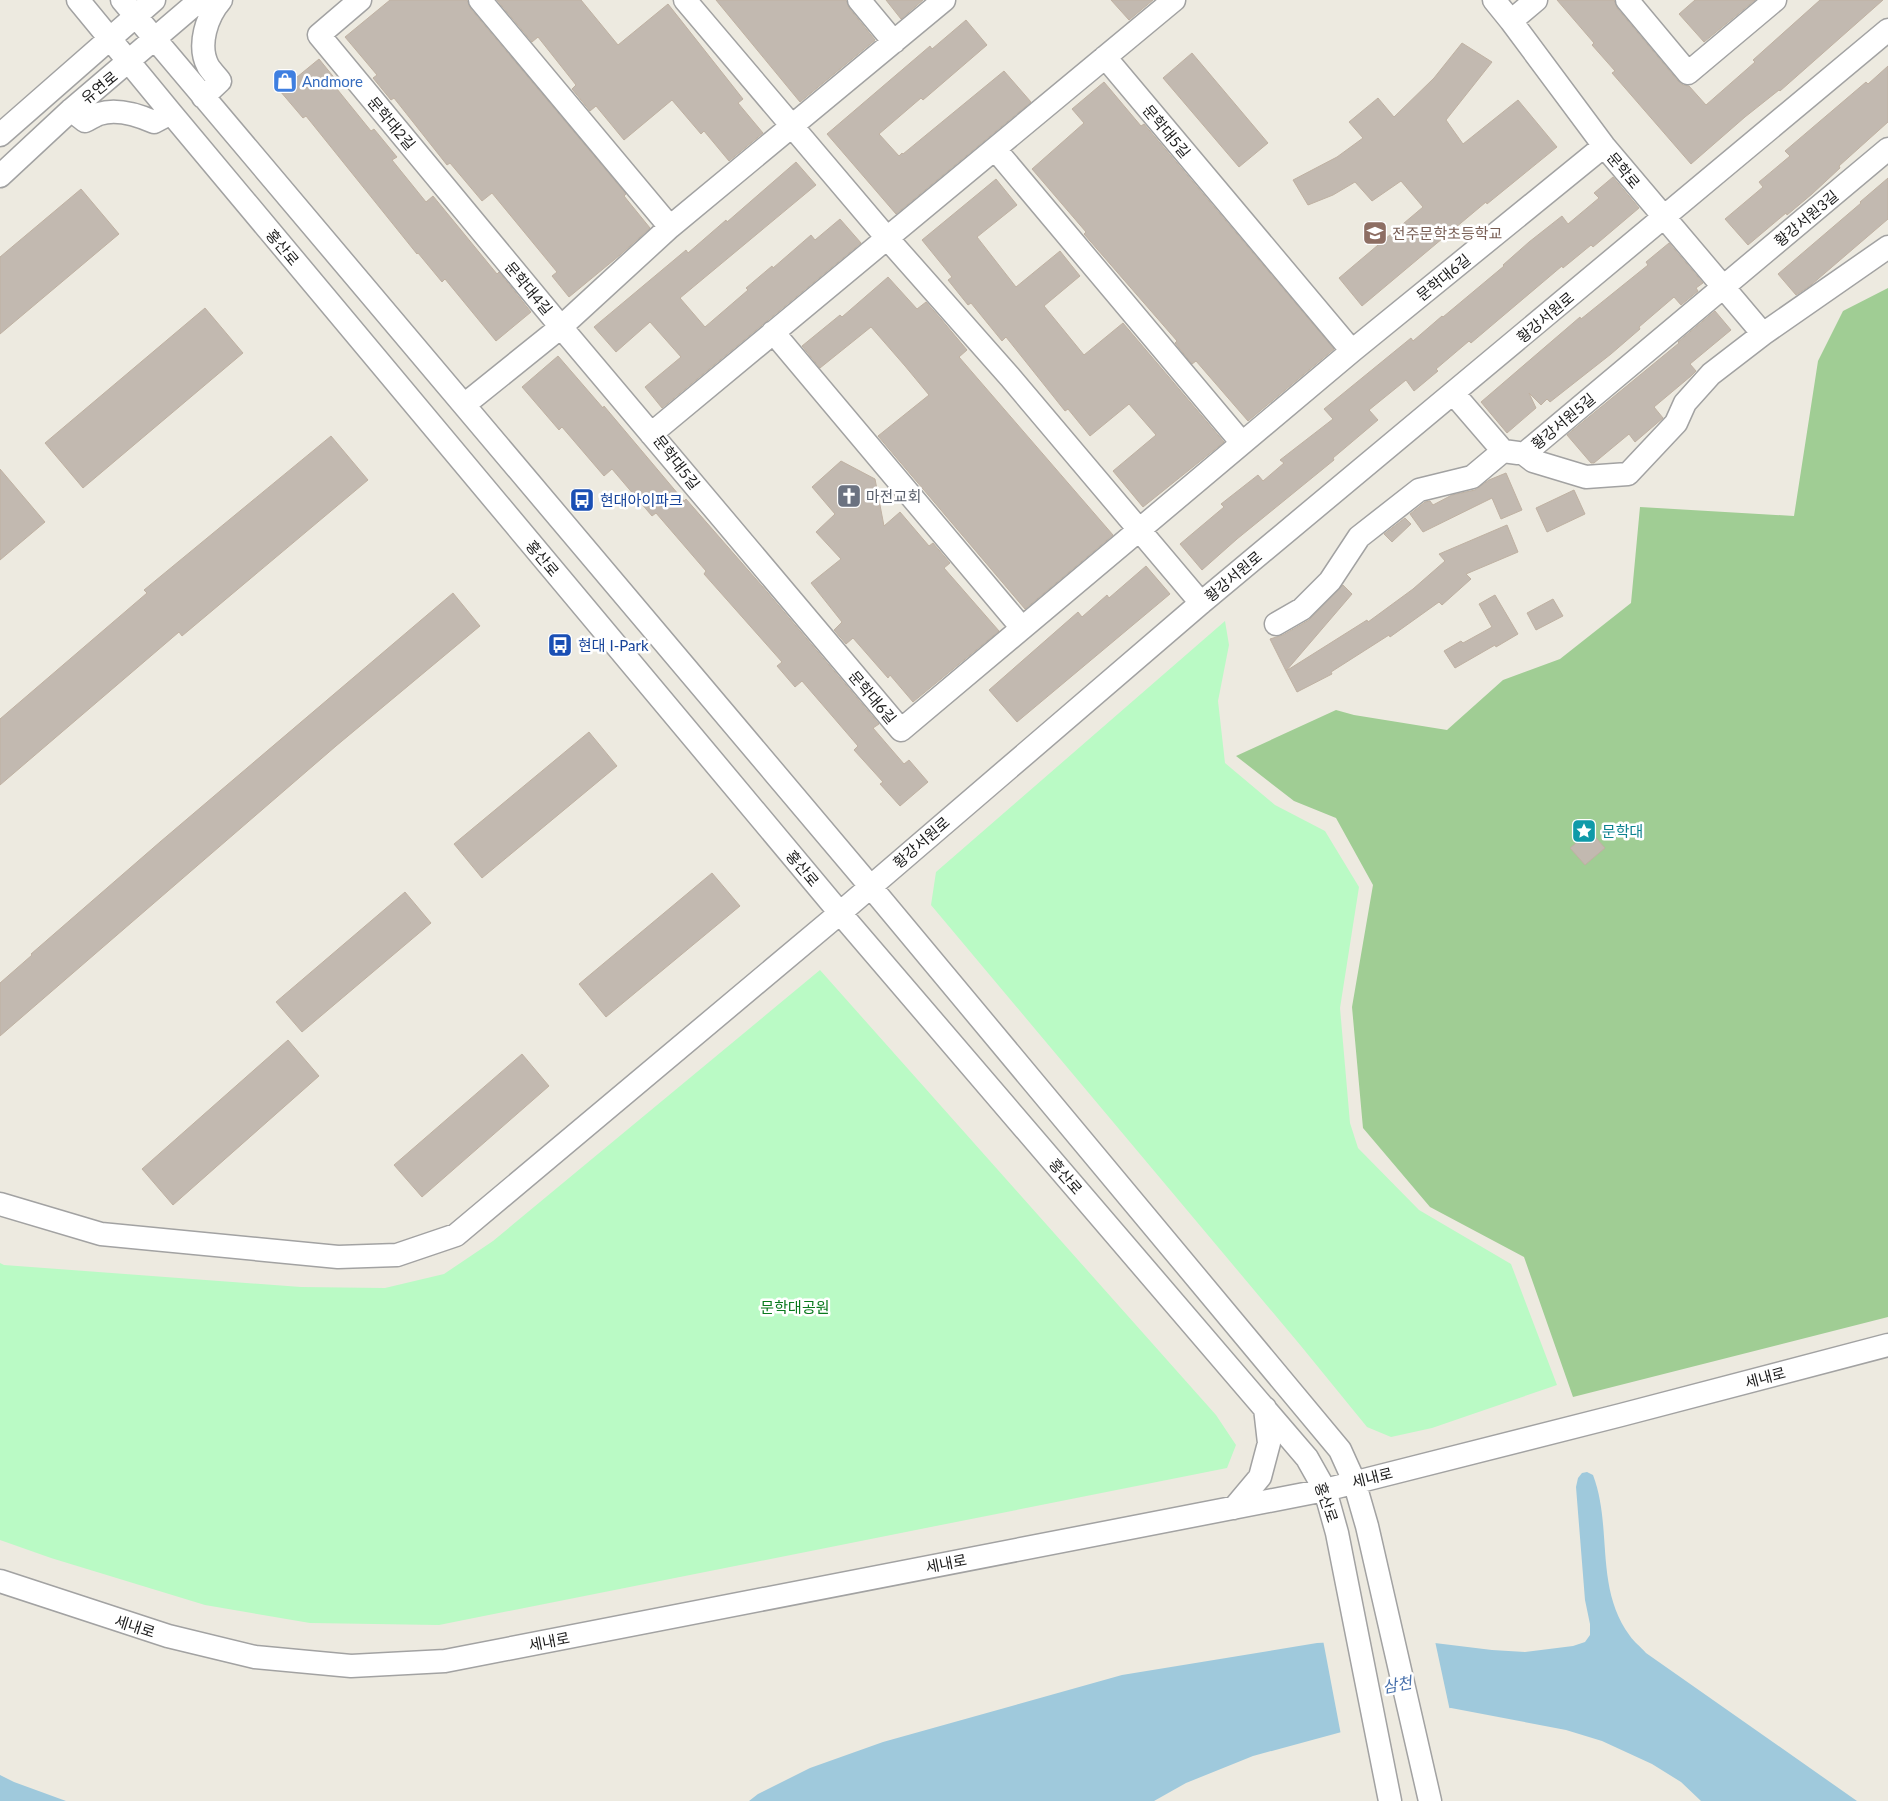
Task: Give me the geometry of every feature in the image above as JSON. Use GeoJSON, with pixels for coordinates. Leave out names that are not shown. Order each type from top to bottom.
{"type":"FeatureCollection","features":[{"type":"Feature","properties":{"kind":"street","name":"홍산로"},"geometry":{"type":"LineString","coordinates":[[78,0],[840,912],[1308,1458],[1325,1490],[1337,1533],[1390,1801]]}},
{"type":"Feature","properties":{"kind":"street","name":"유연로"},"geometry":{"type":"LineString","coordinates":[[0,135],[111,38],[129,8],[154,0]]}},
{"type":"Feature","properties":{"kind":"street","name":"유연로"},"geometry":{"type":"LineString","coordinates":[[0,176],[71,110],[130,62],[200,0]]}},
{"type":"Feature","properties":{"kind":"street"},"geometry":{"type":"LineString","coordinates":[[203,97],[220,81],[208,66],[205,58],[203,37],[213,9],[221,0]]}},
{"type":"Feature","properties":{"kind":"street","name":"문학대2길"},"geometry":{"type":"LineString","coordinates":[[360,0],[319,35],[441,182]]}},
{"type":"Feature","properties":{"kind":"street"},"geometry":{"type":"LineString","coordinates":[[480,0],[670,227]]}},
{"type":"Feature","properties":{"kind":"street"},"geometry":{"type":"LineString","coordinates":[[685,0],[887,238],[1010,377],[1139,530]]}},
{"type":"Feature","properties":{"kind":"street"},"geometry":{"type":"LineString","coordinates":[[859,0],[894,42]]}},
{"type":"Feature","properties":{"kind":"street","name":"문학대4길"},"geometry":{"type":"LineString","coordinates":[[441,182],[561,326],[670,227],[944,0]]}},
{"type":"Feature","properties":{"kind":"street","name":"문학대5길"},"geometry":{"type":"LineString","coordinates":[[781,588],[651,434],[1174,0]]}},
{"type":"Feature","properties":{"kind":"street","name":"문학로"},"geometry":{"type":"LineString","coordinates":[[1494,0],[1604,146],[1763,334]]}},
{"type":"Feature","properties":{"kind":"street"},"geometry":{"type":"LineString","coordinates":[[1511,21],[1536,0]]}},
{"type":"Feature","properties":{"kind":"street"},"geometry":{"type":"LineString","coordinates":[[1627,0],[1688,73],[1775,0]]}},
{"type":"Feature","properties":{"kind":"street","name":"홍산로"},"geometry":{"type":"LineString","coordinates":[[129,8],[870,886],[1340,1450],[1354,1481],[1367,1526],[1430,1801]]}},
{"type":"Feature","properties":{"kind":"street","name":"황강서원로"},"geometry":{"type":"LineString","coordinates":[[0,1204],[102,1234],[338,1256],[397,1254],[456,1235],[840,912],[1201,603],[1665,218],[1888,30]]}},
{"type":"Feature","properties":{"kind":"street","name":"문학대5길"},"geometry":{"type":"LineString","coordinates":[[1105,57],[1352,351]]}},
{"type":"Feature","properties":{"kind":"street"},"geometry":{"type":"LineString","coordinates":[[71,110],[85,122],[99,114],[113,112],[137,114],[154,122],[171,113]]}},
{"type":"Feature","properties":{"kind":"street","name":"문학대6길"},"geometry":{"type":"LineString","coordinates":[[781,588],[901,730],[1352,351],[1604,146]]}},
{"type":"Feature","properties":{"kind":"street"},"geometry":{"type":"LineString","coordinates":[[995,149],[1242,443]]}},
{"type":"Feature","properties":{"kind":"street","name":"황강서원3길"},"geometry":{"type":"LineString","coordinates":[[1723,287],[1888,149]]}},
{"type":"Feature","properties":{"kind":"street","name":"황강서원5길"},"geometry":{"type":"LineString","coordinates":[[1723,287],[1513,453],[1586,478],[1628,474],[1676,424],[1685,403],[1711,374],[1763,334],[1888,247]]}},
{"type":"Feature","properties":{"kind":"street"},"geometry":{"type":"LineString","coordinates":[[464,405],[561,326],[651,434]]}},
{"type":"Feature","properties":{"kind":"street"},"geometry":{"type":"LineString","coordinates":[[773,332],[1022,628]]}},
{"type":"Feature","properties":{"kind":"street"},"geometry":{"type":"LineString","coordinates":[[1276,624],[1302,609],[1330,581],[1359,537],[1419,490],[1472,477],[1513,453],[1453,393]]}},
{"type":"Feature","properties":{"kind":"street","name":"황강서원로"},"geometry":{"type":"LineString","coordinates":[[1139,530],[1201,603]]}},
{"type":"Feature","properties":{"kind":"street","name":"세내로"},"geometry":{"type":"LineString","coordinates":[[0,1581],[168,1636],[256,1657],[351,1666],[445,1661],[1325,1490],[1888,1345]]}},
{"type":"Feature","properties":{"kind":"street"},"geometry":{"type":"LineString","coordinates":[[1234,1508],[1260,1477],[1269,1443],[1265,1408]]}},
{"type":"Feature","properties":{"kind":"green space"},"geometry":{"type":"Polygon","coordinates":[[[1888,288],[1888,1317],[1573,1397],[1524,1257],[1430,1207],[1363,1128],[1352,1007],[1373,885],[1336,818],[1294,801],[1236,756],[1336,710],[1354,715],[1447,730],[1503,680],[1560,659],[1631,603],[1640,507],[1794,516],[1818,361],[1843,311],[1888,288]]]}},
{"type":"Feature","properties":{"kind":"green space"},"geometry":{"type":"Polygon","coordinates":[[[1225,621],[1229,645],[1218,701],[1225,763],[1275,805],[1325,831],[1359,887],[1340,1008],[1350,1123],[1358,1148],[1419,1210],[1511,1264],[1557,1385],[1432,1428],[1391,1437],[1367,1427],[931,905],[936,872],[1225,621]]]}},
{"type":"Feature","properties":{"kind":"green space","name":"문학대공원"},"geometry":{"type":"Polygon","coordinates":[[[820,970],[1216,1415],[1236,1445],[1227,1468],[439,1625],[310,1623],[205,1605],[51,1558],[0,1540],[0,1263],[4,1265],[301,1287],[385,1288],[444,1274],[493,1241],[820,970]]]}},
{"type":"Feature","properties":{"kind":"water","name":"삼천"},"geometry":{"type":"Polygon","coordinates":[[[1587,1472],[1593,1475],[1599,1495],[1612,1598],[1619,1617],[1632,1638],[1646,1653],[1857,1801],[1701,1801],[1681,1782],[1652,1764],[1602,1741],[1566,1730],[1451,1708],[1415,1712],[1253,1756],[1186,1783],[1154,1801],[749,1801],[758,1794],[810,1768],[883,1742],[1122,1675],[1317,1643],[1402,1639],[1525,1652],[1573,1646],[1585,1642],[1590,1635],[1590,1624],[1585,1600],[1576,1487],[1578,1478],[1582,1473],[1587,1472]]]}},
{"type":"Feature","properties":{"kind":"water"},"geometry":{"type":"Polygon","coordinates":[[[0,1775],[14,1782],[66,1801],[0,1801],[0,1775]]]}},
{"type":"Feature","properties":{"kind":"pier"},"geometry":{"type":"Polygon","coordinates":[[[1402,1636],[1435,1641],[1450,1711],[1416,1715],[1341,1735],[1323,1640],[1402,1636]]]}},
{"type":"Feature","properties":{"kind":"building"},"geometry":{"type":"Polygon","coordinates":[[[390,0],[467,0],[470,8],[626,194],[624,196],[650,228],[569,297],[552,276],[557,272],[492,193],[482,201],[450,163],[447,165],[394,98],[391,100],[373,78],[377,75],[345,37],[390,0]]]}},
{"type":"Feature","properties":{"kind":"building"},"geometry":{"type":"Polygon","coordinates":[[[497,0],[581,0],[618,45],[668,4],[743,99],[738,103],[763,133],[729,161],[704,131],[701,134],[672,100],[624,140],[596,106],[590,111],[572,89],[576,85],[538,37],[532,42],[497,0]]]}},
{"type":"Feature","properties":{"kind":"building"},"geometry":{"type":"Polygon","coordinates":[[[716,0],[846,0],[849,8],[875,40],[800,102],[716,0]]]}},
{"type":"Feature","properties":{"kind":"building"},"geometry":{"type":"Polygon","coordinates":[[[886,0],[923,0],[901,19],[886,0]]]}},
{"type":"Feature","properties":{"kind":"building"},"geometry":{"type":"Polygon","coordinates":[[[1111,0],[1153,0],[1129,20],[1111,0]]]}},
{"type":"Feature","properties":{"kind":"building"},"geometry":{"type":"Polygon","coordinates":[[[1557,0],[1614,0],[1617,8],[1678,81],[1683,85],[1689,86],[1706,105],[1755,62],[1753,60],[1820,0],[1883,0],[1780,91],[1745,117],[1691,164],[1612,73],[1615,71],[1592,45],[1594,43],[1557,0]]]}},
{"type":"Feature","properties":{"kind":"building"},"geometry":{"type":"Polygon","coordinates":[[[1695,0],[1755,0],[1704,42],[1679,14],[1695,0]]]}},
{"type":"Feature","properties":{"kind":"building"},"geometry":{"type":"Polygon","coordinates":[[[966,20],[987,45],[923,100],[921,98],[879,134],[899,156],[903,154],[1004,71],[1031,102],[896,214],[827,134],[930,46],[932,49],[966,20]]]}},
{"type":"Feature","properties":{"kind":"building"},"geometry":{"type":"Polygon","coordinates":[[[1462,43],[1492,62],[1446,120],[1463,144],[1518,100],[1557,147],[1487,204],[1486,202],[1362,306],[1339,278],[1423,207],[1401,181],[1372,201],[1355,182],[1333,195],[1308,205],[1293,180],[1337,157],[1363,138],[1349,122],[1378,98],[1394,117],[1434,78],[1462,43]]]}},
{"type":"Feature","properties":{"kind":"building"},"geometry":{"type":"Polygon","coordinates":[[[1192,53],[1268,143],[1239,167],[1163,78],[1192,53]]]}},
{"type":"Feature","properties":{"kind":"building"},"geometry":{"type":"Polygon","coordinates":[[[319,59],[341,86],[337,89],[371,131],[374,129],[397,157],[392,160],[426,202],[433,196],[531,312],[496,341],[445,279],[442,282],[417,254],[306,116],[303,118],[280,91],[319,59]]]}},
{"type":"Feature","properties":{"kind":"building"},"geometry":{"type":"Polygon","coordinates":[[[1888,66],[1888,122],[1839,166],[1840,168],[1812,194],[1748,245],[1725,219],[1763,187],[1759,182],[1790,156],[1785,151],[1866,82],[1868,84],[1888,66]]]}},
{"type":"Feature","properties":{"kind":"building"},"geometry":{"type":"Polygon","coordinates":[[[1104,82],[1141,126],[1144,124],[1334,349],[1248,421],[1196,361],[1192,364],[1175,343],[1177,341],[1084,234],[1086,232],[1032,169],[1084,123],[1072,109],[1104,82]]]}},
{"type":"Feature","properties":{"kind":"building"},"geometry":{"type":"Polygon","coordinates":[[[796,162],[816,185],[680,298],[705,327],[748,290],[746,288],[772,266],[773,268],[811,235],[815,240],[840,219],[861,243],[662,408],[645,387],[681,357],[650,322],[616,352],[594,327],[686,250],[688,253],[726,220],[727,222],[796,162]]]}},
{"type":"Feature","properties":{"kind":"building"},"geometry":{"type":"Polygon","coordinates":[[[1613,177],[1639,208],[1593,247],[1591,245],[1563,268],[1562,266],[1471,343],[1469,341],[1414,391],[1406,380],[1369,410],[1378,420],[1333,458],[1334,460],[1202,570],[1180,544],[1224,507],[1221,504],[1258,475],[1263,481],[1284,463],[1280,460],[1333,419],[1324,409],[1411,338],[1413,341],[1443,317],[1504,266],[1529,242],[1562,216],[1568,224],[1599,198],[1594,193],[1613,177]]]}},
{"type":"Feature","properties":{"kind":"building"},"geometry":{"type":"Polygon","coordinates":[[[1888,178],[1888,219],[1811,285],[1796,295],[1778,274],[1888,178]]]}},
{"type":"Feature","properties":{"kind":"building"},"geometry":{"type":"Polygon","coordinates":[[[996,179],[1017,205],[977,237],[1016,287],[1060,251],[1080,276],[1044,306],[1084,355],[1123,323],[1224,442],[1143,507],[1113,471],[1156,435],[1129,404],[1090,436],[1068,409],[1065,411],[1006,337],[1002,341],[971,303],[968,305],[948,280],[952,277],[922,240],[996,179]]]}},
{"type":"Feature","properties":{"kind":"building"},"geometry":{"type":"Polygon","coordinates":[[[81,189],[119,234],[0,334],[0,257],[81,189]]]}},
{"type":"Feature","properties":{"kind":"building"},"geometry":{"type":"Polygon","coordinates":[[[1669,243],[1703,283],[1696,288],[1698,291],[1681,305],[1674,297],[1611,354],[1550,402],[1547,399],[1541,405],[1529,393],[1536,408],[1507,433],[1481,402],[1580,317],[1581,319],[1648,265],[1646,262],[1669,243]]]}},
{"type":"Feature","properties":{"kind":"building"},"geometry":{"type":"Polygon","coordinates":[[[888,277],[917,309],[926,302],[941,319],[967,350],[959,357],[1113,535],[1025,609],[878,436],[929,395],[905,366],[871,327],[820,368],[802,346],[840,315],[842,317],[888,277]]]}},
{"type":"Feature","properties":{"kind":"building"},"geometry":{"type":"Polygon","coordinates":[[[205,308],[243,353],[83,488],[45,443],[205,308]]]}},
{"type":"Feature","properties":{"kind":"building"},"geometry":{"type":"Polygon","coordinates":[[[1715,311],[1731,330],[1690,364],[1696,371],[1654,407],[1663,418],[1635,442],[1629,434],[1594,463],[1591,463],[1567,435],[1715,311]]]}},
{"type":"Feature","properties":{"kind":"building"},"geometry":{"type":"Polygon","coordinates":[[[558,356],[603,408],[604,406],[684,501],[686,499],[762,586],[879,724],[873,728],[904,764],[909,760],[928,782],[900,806],[880,784],[883,782],[854,750],[858,746],[802,681],[795,687],[777,666],[782,662],[704,574],[706,571],[656,513],[652,516],[612,469],[604,476],[562,427],[559,430],[522,387],[558,356]]]}},
{"type":"Feature","properties":{"kind":"building"},"geometry":{"type":"Polygon","coordinates":[[[331,436],[368,480],[182,636],[179,632],[0,785],[0,719],[147,593],[144,590],[331,436]]]}},
{"type":"Feature","properties":{"kind":"building"},"geometry":{"type":"Polygon","coordinates":[[[841,461],[875,479],[884,526],[900,512],[929,546],[933,543],[950,563],[944,568],[999,631],[913,702],[890,675],[888,678],[853,638],[846,644],[834,630],[842,622],[811,583],[841,559],[816,532],[835,514],[812,487],[841,461]]]}},
{"type":"Feature","properties":{"kind":"building"},"geometry":{"type":"Polygon","coordinates":[[[0,469],[45,522],[0,560],[0,469]]]}},
{"type":"Feature","properties":{"kind":"building"},"geometry":{"type":"Polygon","coordinates":[[[1506,473],[1522,510],[1501,519],[1492,498],[1423,532],[1410,514],[1425,502],[1430,501],[1433,505],[1452,495],[1475,490],[1489,480],[1506,473]]]}},
{"type":"Feature","properties":{"kind":"building"},"geometry":{"type":"Polygon","coordinates":[[[1574,490],[1585,514],[1547,532],[1536,508],[1574,490]]]}},
{"type":"Feature","properties":{"kind":"building"},"geometry":{"type":"Polygon","coordinates":[[[1405,518],[1411,524],[1392,542],[1384,534],[1405,518]]]}},
{"type":"Feature","properties":{"kind":"building"},"geometry":{"type":"Polygon","coordinates":[[[1507,525],[1518,552],[1466,574],[1471,579],[1442,605],[1439,602],[1390,637],[1389,635],[1331,672],[1332,674],[1297,692],[1286,671],[1367,620],[1368,622],[1413,589],[1445,561],[1439,554],[1507,525]]]}},
{"type":"Feature","properties":{"kind":"building"},"geometry":{"type":"Polygon","coordinates":[[[1146,566],[1170,594],[1017,722],[989,690],[1078,612],[1082,617],[1107,595],[1109,598],[1146,566]]]}},
{"type":"Feature","properties":{"kind":"building"},"geometry":{"type":"Polygon","coordinates":[[[1343,585],[1352,594],[1286,671],[1270,639],[1283,635],[1309,620],[1343,585]]]}},
{"type":"Feature","properties":{"kind":"building"},"geometry":{"type":"Polygon","coordinates":[[[453,593],[480,626],[336,746],[0,1036],[0,983],[160,842],[453,593]]]}},
{"type":"Feature","properties":{"kind":"building"},"geometry":{"type":"Polygon","coordinates":[[[1495,595],[1518,634],[1455,668],[1444,651],[1492,627],[1479,604],[1495,595]]]}},
{"type":"Feature","properties":{"kind":"building"},"geometry":{"type":"Polygon","coordinates":[[[1553,599],[1563,616],[1536,630],[1527,613],[1553,599]]]}},
{"type":"Feature","properties":{"kind":"building"},"geometry":{"type":"Polygon","coordinates":[[[589,732],[617,766],[482,878],[454,844],[589,732]]]}},
{"type":"Feature","properties":{"kind":"building"},"geometry":{"type":"Polygon","coordinates":[[[1590,831],[1605,848],[1585,865],[1570,848],[1590,831]]]}},
{"type":"Feature","properties":{"kind":"building"},"geometry":{"type":"Polygon","coordinates":[[[712,873],[740,906],[606,1017],[579,984],[712,873]]]}},
{"type":"Feature","properties":{"kind":"building"},"geometry":{"type":"Polygon","coordinates":[[[405,892],[431,923],[302,1032],[276,1002],[405,892]]]}},
{"type":"Feature","properties":{"kind":"building"},"geometry":{"type":"Polygon","coordinates":[[[288,1040],[319,1076],[173,1205],[142,1169],[288,1040]]]}},
{"type":"Feature","properties":{"kind":"building"},"geometry":{"type":"Polygon","coordinates":[[[522,1054],[549,1086],[422,1197],[394,1165],[522,1054]]]}},
{"type":"Feature","properties":{"kind":"place","name":"Andmore"},"geometry":{"type":"Point","coordinates":[285,81]}},
{"type":"Feature","properties":{"kind":"place","name":"전주문학초등학교"},"geometry":{"type":"Point","coordinates":[1375,233]}},
{"type":"Feature","properties":{"kind":"place","name":"마전교회"},"geometry":{"type":"Point","coordinates":[849,496]}},
{"type":"Feature","properties":{"kind":"place","name":"현대아이파크"},"geometry":{"type":"Point","coordinates":[582,500]}},
{"type":"Feature","properties":{"kind":"place","name":"현대 I-Park"},"geometry":{"type":"Point","coordinates":[560,645]}},
{"type":"Feature","properties":{"kind":"place","name":"문학대"},"geometry":{"type":"Point","coordinates":[1584,831]}}]}
